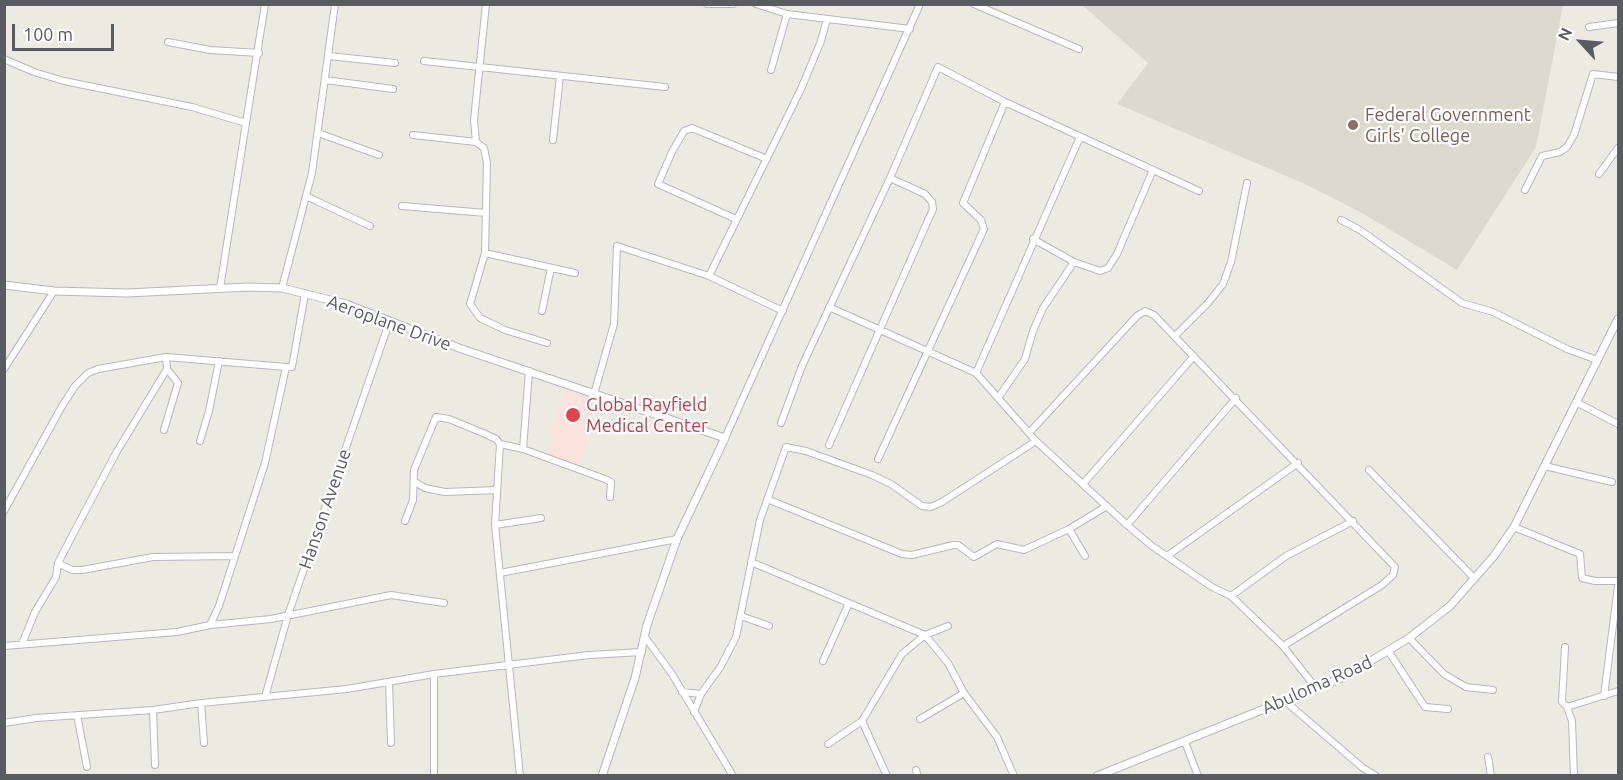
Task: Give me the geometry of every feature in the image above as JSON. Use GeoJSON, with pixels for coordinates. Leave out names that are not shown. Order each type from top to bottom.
{"type":"FeatureCollection","features":[{"type":"Feature","properties":{"kind":"street"},"geometry":{"type":"LineString","coordinates":[[220,288],[265,4]]}},
{"type":"Feature","properties":{"kind":"street"},"geometry":{"type":"LineString","coordinates":[[282,288],[312,173],[335,4]]}},
{"type":"Feature","properties":{"kind":"street"},"geometry":{"type":"LineString","coordinates":[[476,142],[474,120],[486,4]]}},
{"type":"Feature","properties":{"kind":"street"},"geometry":{"type":"LineString","coordinates":[[707,4],[733,4]]}},
{"type":"Feature","properties":{"kind":"street"},"geometry":{"type":"LineString","coordinates":[[756,4],[787,14],[910,28]]}},
{"type":"Feature","properties":{"kind":"street"},"geometry":{"type":"LineString","coordinates":[[602,776],[642,652],[647,625],[677,539],[783,311],[920,4]]}},
{"type":"Feature","properties":{"kind":"street"},"geometry":{"type":"LineString","coordinates":[[975,4],[1079,49]]}},
{"type":"Feature","properties":{"kind":"street"},"geometry":{"type":"LineString","coordinates":[[771,70],[787,14]]}},
{"type":"Feature","properties":{"kind":"street"},"geometry":{"type":"LineString","coordinates":[[709,276],[811,66],[827,19]]}},
{"type":"Feature","properties":{"kind":"street"},"geometry":{"type":"LineString","coordinates":[[1589,27],[1618,23]]}},
{"type":"Feature","properties":{"kind":"street"},"geometry":{"type":"LineString","coordinates":[[168,42],[210,50],[259,53]]}},
{"type":"Feature","properties":{"kind":"street"},"geometry":{"type":"LineString","coordinates":[[328,56],[395,63]]}},
{"type":"Feature","properties":{"kind":"street"},"geometry":{"type":"LineString","coordinates":[[4,59],[34,72],[64,81],[192,107],[246,123]]}},
{"type":"Feature","properties":{"kind":"street"},"geometry":{"type":"LineString","coordinates":[[424,61],[665,87]]}},
{"type":"Feature","properties":{"kind":"street"},"geometry":{"type":"LineString","coordinates":[[781,423],[802,366],[890,178],[938,67],[1005,102],[1199,191]]}},
{"type":"Feature","properties":{"kind":"street"},"geometry":{"type":"LineString","coordinates":[[1525,190],[1542,156],[1560,152],[1567,147],[1574,135],[1593,74],[1618,77]]}},
{"type":"Feature","properties":{"kind":"street"},"geometry":{"type":"LineString","coordinates":[[553,140],[560,76]]}},
{"type":"Feature","properties":{"kind":"street"},"geometry":{"type":"LineString","coordinates":[[325,80],[393,89]]}},
{"type":"Feature","properties":{"kind":"street"},"geometry":{"type":"LineString","coordinates":[[878,459],[984,229],[981,220],[963,203],[1005,102]]}},
{"type":"Feature","properties":{"kind":"street"},"geometry":{"type":"LineString","coordinates":[[736,219],[658,184],[672,152],[684,131],[693,128],[767,159]]}},
{"type":"Feature","properties":{"kind":"street"},"geometry":{"type":"LineString","coordinates":[[318,134],[379,155]]}},
{"type":"Feature","properties":{"kind":"street"},"geometry":{"type":"LineString","coordinates":[[413,135],[476,142],[484,148],[487,163],[485,253],[470,304],[480,318],[505,330],[547,343]]}},
{"type":"Feature","properties":{"kind":"street"},"geometry":{"type":"LineString","coordinates":[[976,373],[1033,239],[1080,137]]}},
{"type":"Feature","properties":{"kind":"street"},"geometry":{"type":"LineString","coordinates":[[1599,174],[1618,148]]}},
{"type":"Feature","properties":{"kind":"street"},"geometry":{"type":"LineString","coordinates":[[1033,239],[1074,262],[1100,271],[1108,268],[1117,254],[1153,170]]}},
{"type":"Feature","properties":{"kind":"street"},"geometry":{"type":"LineString","coordinates":[[829,445],[933,209],[932,202],[925,194],[890,178]]}},
{"type":"Feature","properties":{"kind":"street"},"geometry":{"type":"LineString","coordinates":[[1175,336],[1208,303],[1223,284],[1232,262],[1246,183]]}},
{"type":"Feature","properties":{"kind":"street"},"geometry":{"type":"LineString","coordinates":[[306,196],[370,226]]}},
{"type":"Feature","properties":{"kind":"street"},"geometry":{"type":"LineString","coordinates":[[402,206],[486,213]]}},
{"type":"Feature","properties":{"kind":"street"},"geometry":{"type":"LineString","coordinates":[[1341,220],[1360,230],[1462,303],[1493,312],[1567,349],[1597,360]]}},
{"type":"Feature","properties":{"kind":"street"},"geometry":{"type":"LineString","coordinates":[[594,394],[614,324],[617,246],[709,276],[783,311]]}},
{"type":"Feature","properties":{"kind":"street"},"geometry":{"type":"LineString","coordinates":[[485,253],[575,273]]}},
{"type":"Feature","properties":{"kind":"street"},"geometry":{"type":"LineString","coordinates":[[998,398],[1025,359],[1043,308],[1074,262]]}},
{"type":"Feature","properties":{"kind":"street"},"geometry":{"type":"LineString","coordinates":[[542,312],[551,268]]}},
{"type":"Feature","properties":{"kind":"street","name":"Aeroplane Drive"},"geometry":{"type":"LineString","coordinates":[[4,285],[54,291],[127,293],[220,288],[282,288],[346,304],[389,323],[725,438]]}},
{"type":"Feature","properties":{"kind":"street"},"geometry":{"type":"LineString","coordinates":[[4,369],[54,291]]}},
{"type":"Feature","properties":{"kind":"street"},"geometry":{"type":"LineString","coordinates":[[4,511],[62,406],[88,373],[98,369],[166,357],[292,367],[305,294]]}},
{"type":"Feature","properties":{"kind":"street"},"geometry":{"type":"LineString","coordinates":[[829,307],[976,373],[1036,441],[1127,525],[1212,587],[1231,596],[1283,646],[1316,688]]}},
{"type":"Feature","properties":{"kind":"street"},"geometry":{"type":"LineString","coordinates":[[1029,433],[1137,316],[1145,311],[1154,315],[1236,398],[1395,567],[1393,575],[1283,646]]}},
{"type":"Feature","properties":{"kind":"street","name":"Abuloma Road"},"geometry":{"type":"LineString","coordinates":[[1097,776],[1316,688],[1389,652],[1450,606],[1475,579],[1514,527],[1618,319]]}},
{"type":"Feature","properties":{"kind":"street","name":"Hanson Avenue"},"geometry":{"type":"LineString","coordinates":[[265,697],[288,615],[389,323]]}},
{"type":"Feature","properties":{"kind":"street"},"geometry":{"type":"LineString","coordinates":[[1083,484],[1194,356]]}},
{"type":"Feature","properties":{"kind":"street"},"geometry":{"type":"LineString","coordinates":[[22,644],[35,612],[56,577],[58,563],[116,453],[166,369],[166,357]]}},
{"type":"Feature","properties":{"kind":"street"},"geometry":{"type":"LineString","coordinates":[[200,441],[219,362]]}},
{"type":"Feature","properties":{"kind":"street"},"geometry":{"type":"LineString","coordinates":[[210,625],[265,463],[286,367]]}},
{"type":"Feature","properties":{"kind":"street"},"geometry":{"type":"LineString","coordinates":[[164,430],[178,383],[166,369]]}},
{"type":"Feature","properties":{"kind":"street"},"geometry":{"type":"LineString","coordinates":[[523,449],[529,371]]}},
{"type":"Feature","properties":{"kind":"street"},"geometry":{"type":"LineString","coordinates":[[1127,525],[1236,398]]}},
{"type":"Feature","properties":{"kind":"street"},"geometry":{"type":"LineString","coordinates":[[1576,402],[1618,424]]}},
{"type":"Feature","properties":{"kind":"street"},"geometry":{"type":"LineString","coordinates":[[405,521],[413,500],[414,470],[436,417],[473,428],[496,439],[500,444],[523,449],[610,482],[610,497]]}},
{"type":"Feature","properties":{"kind":"street"},"geometry":{"type":"LineString","coordinates":[[694,712],[701,694],[730,652],[741,616],[751,562],[767,499],[786,447],[806,451],[872,475],[891,484],[922,506],[931,507],[1036,441]]}},
{"type":"Feature","properties":{"kind":"street"},"geometry":{"type":"LineString","coordinates":[[500,444],[495,525],[511,666],[520,776]]}},
{"type":"Feature","properties":{"kind":"street"},"geometry":{"type":"LineString","coordinates":[[1167,556],[1298,463]]}},
{"type":"Feature","properties":{"kind":"street"},"geometry":{"type":"LineString","coordinates":[[1545,466],[1612,482]]}},
{"type":"Feature","properties":{"kind":"street"},"geometry":{"type":"LineString","coordinates":[[1369,470],[1475,579]]}},
{"type":"Feature","properties":{"kind":"street"},"geometry":{"type":"LineString","coordinates":[[415,482],[425,488],[445,492],[498,490]]}},
{"type":"Feature","properties":{"kind":"street"},"geometry":{"type":"LineString","coordinates":[[767,499],[902,554],[912,555],[954,545],[962,547],[974,557],[998,544],[1024,550],[1069,529],[1107,506]]}},
{"type":"Feature","properties":{"kind":"street"},"geometry":{"type":"LineString","coordinates":[[495,525],[541,518]]}},
{"type":"Feature","properties":{"kind":"street"},"geometry":{"type":"LineString","coordinates":[[1231,596],[1286,556],[1353,521]]}},
{"type":"Feature","properties":{"kind":"street"},"geometry":{"type":"LineString","coordinates":[[1514,527],[1580,554],[1582,578],[1589,581],[1618,581]]}},
{"type":"Feature","properties":{"kind":"street"},"geometry":{"type":"LineString","coordinates":[[1069,529],[1085,556]]}},
{"type":"Feature","properties":{"kind":"street"},"geometry":{"type":"LineString","coordinates":[[500,573],[677,539]]}},
{"type":"Feature","properties":{"kind":"street"},"geometry":{"type":"LineString","coordinates":[[58,563],[72,570],[82,570],[153,557],[235,556]]}},
{"type":"Feature","properties":{"kind":"street"},"geometry":{"type":"LineString","coordinates":[[751,562],[925,635],[948,663],[964,693],[996,737],[1014,776]]}},
{"type":"Feature","properties":{"kind":"street"},"geometry":{"type":"LineString","coordinates":[[1604,696],[1618,586]]}},
{"type":"Feature","properties":{"kind":"street"},"geometry":{"type":"LineString","coordinates":[[4,646],[177,632],[391,596],[444,603]]}},
{"type":"Feature","properties":{"kind":"street"},"geometry":{"type":"LineString","coordinates":[[824,661],[849,603]]}},
{"type":"Feature","properties":{"kind":"street"},"geometry":{"type":"LineString","coordinates":[[741,616],[769,626]]}},
{"type":"Feature","properties":{"kind":"street"},"geometry":{"type":"LineString","coordinates":[[828,744],[862,721],[902,654],[925,635],[948,626]]}},
{"type":"Feature","properties":{"kind":"street"},"geometry":{"type":"LineString","coordinates":[[645,637],[682,692],[733,776]]}},
{"type":"Feature","properties":{"kind":"street"},"geometry":{"type":"LineString","coordinates":[[1409,638],[1443,674],[1466,687],[1492,690]]}},
{"type":"Feature","properties":{"kind":"street"},"geometry":{"type":"LineString","coordinates":[[1565,647],[1562,702],[1567,707],[1574,740],[1575,776]]}},
{"type":"Feature","properties":{"kind":"street"},"geometry":{"type":"LineString","coordinates":[[4,723],[347,689],[434,674],[598,654],[642,652]]}},
{"type":"Feature","properties":{"kind":"street"},"geometry":{"type":"LineString","coordinates":[[1389,652],[1425,707],[1448,709]]}},
{"type":"Feature","properties":{"kind":"street"},"geometry":{"type":"LineString","coordinates":[[434,674],[434,776]]}},
{"type":"Feature","properties":{"kind":"street"},"geometry":{"type":"LineString","coordinates":[[389,682],[391,743]]}},
{"type":"Feature","properties":{"kind":"street"},"geometry":{"type":"LineString","coordinates":[[1567,707],[1618,691]]}},
{"type":"Feature","properties":{"kind":"street"},"geometry":{"type":"LineString","coordinates":[[682,692],[701,694]]}},
{"type":"Feature","properties":{"kind":"street"},"geometry":{"type":"LineString","coordinates":[[920,719],[964,693]]}},
{"type":"Feature","properties":{"kind":"street"},"geometry":{"type":"LineString","coordinates":[[1285,701],[1376,776]]}},
{"type":"Feature","properties":{"kind":"street"},"geometry":{"type":"LineString","coordinates":[[201,703],[204,743]]}},
{"type":"Feature","properties":{"kind":"street"},"geometry":{"type":"LineString","coordinates":[[153,710],[155,765]]}},
{"type":"Feature","properties":{"kind":"street"},"geometry":{"type":"LineString","coordinates":[[77,715],[87,766]]}},
{"type":"Feature","properties":{"kind":"street"},"geometry":{"type":"LineString","coordinates":[[862,721],[887,776]]}},
{"type":"Feature","properties":{"kind":"street"},"geometry":{"type":"LineString","coordinates":[[1185,742],[1198,776]]}},
{"type":"Feature","properties":{"kind":"street"},"geometry":{"type":"LineString","coordinates":[[1488,757],[1491,776]]}},
{"type":"Feature","properties":{"kind":"shaded area","name":"Federal Government Girls' College"},"geometry":{"type":"Polygon","coordinates":[[[1082,5],[1563,5],[1536,147],[1457,270],[1362,213],[1305,184],[1117,104],[1148,63],[1082,5]]]}},
{"type":"Feature","properties":{"kind":"shaded area","name":"Global Rayfield Medical Center"},"geometry":{"type":"Polygon","coordinates":[[[566,388],[592,395],[588,436],[581,465],[547,454],[553,438],[549,436],[566,388]]]}},
{"type":"Feature","properties":{"kind":"place","name":"Federal Government Girls' College"},"geometry":{"type":"Point","coordinates":[1353,125]}},
{"type":"Feature","properties":{"kind":"place","name":"Global Rayfield Medical Center"},"geometry":{"type":"Point","coordinates":[573,415]}}]}
